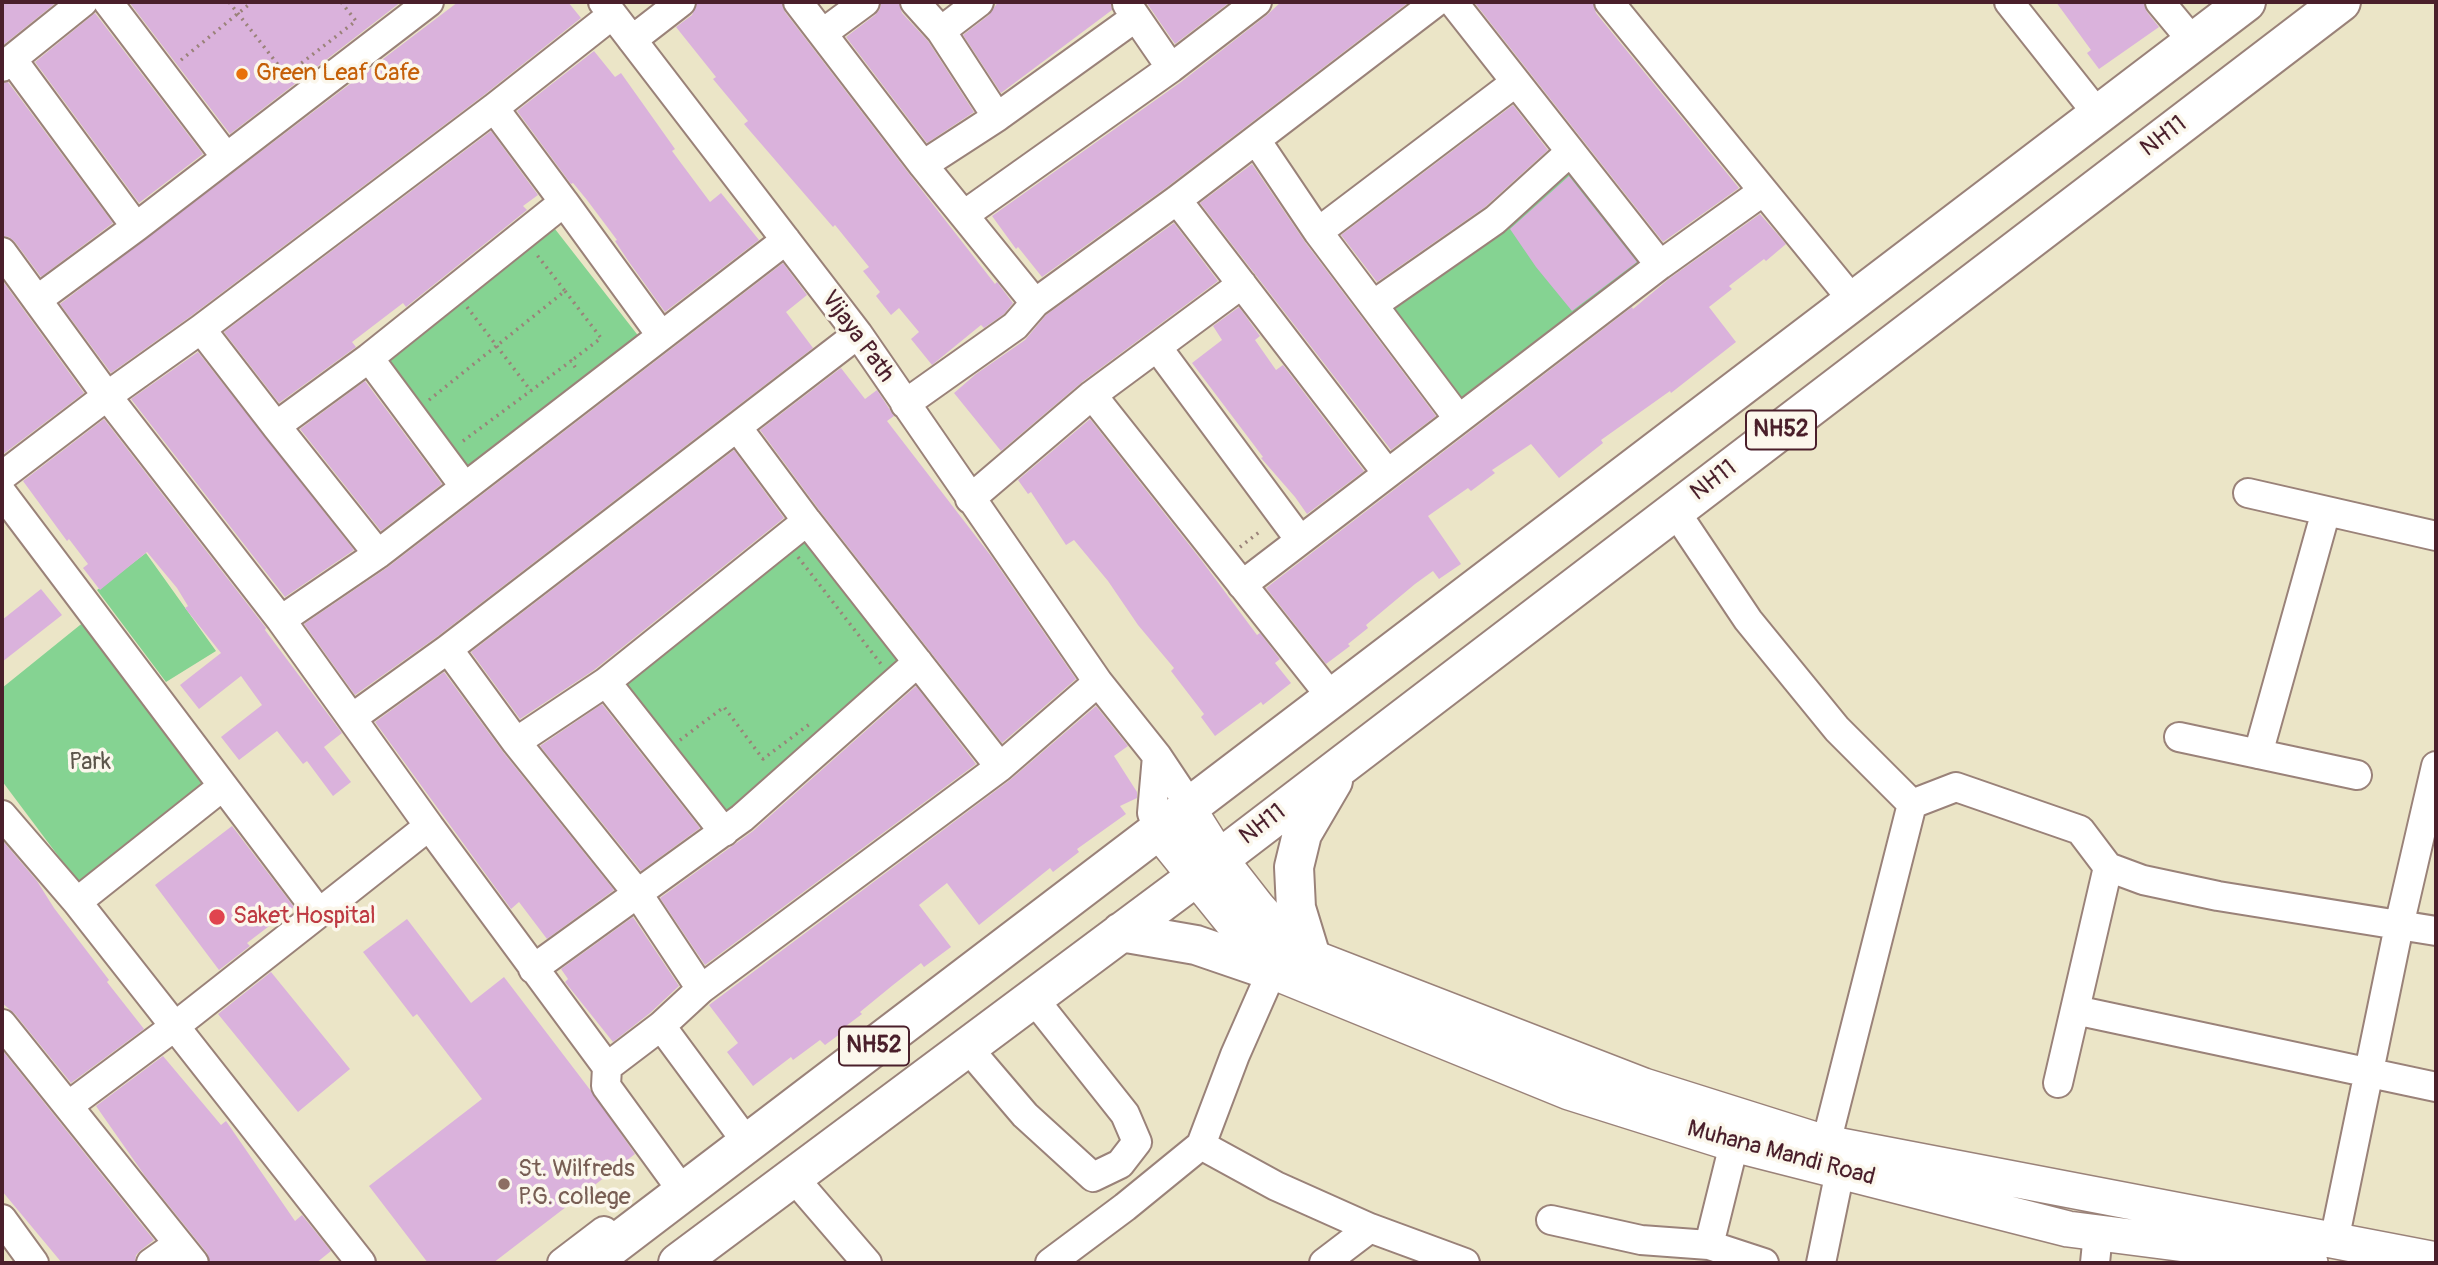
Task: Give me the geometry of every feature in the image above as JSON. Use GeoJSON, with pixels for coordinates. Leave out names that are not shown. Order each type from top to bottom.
{"type":"FeatureCollection","features":[{"type":"Feature","properties":{"kind":"highway","name":"NH52"},"geometry":{"type":"LineString","coordinates":[[590,1263],[1170,810],[2246,2]]}},
{"type":"Feature","properties":{"kind":"highway","name":"NH11"},"geometry":{"type":"LineString","coordinates":[[1208,867],[2341,2]]}},
{"type":"Feature","properties":{"kind":"highway"},"geometry":{"type":"LineString","coordinates":[[1311,957],[1296,908],[1294,867],[1302,834],[1343,765]]}},
{"type":"Feature","properties":{"kind":"highway","name":"NH52"},"geometry":{"type":"LineString","coordinates":[[678,1263],[1208,867]]}},
{"type":"Feature","properties":{"kind":"highway"},"geometry":{"type":"LineString","coordinates":[[1121,932],[1196,946],[1272,971]]}},
{"type":"Feature","properties":{"kind":"main road"},"geometry":{"type":"LineString","coordinates":[[1170,810],[1272,971]]}},
{"type":"Feature","properties":{"kind":"main road"},"geometry":{"type":"LineString","coordinates":[[1208,867],[1283,936],[1311,957],[1828,1160],[2074,1192],[2322,1252],[2436,1260]]}},
{"type":"Feature","properties":{"kind":"main road","name":"Muhana Mandi Road"},"geometry":{"type":"LineString","coordinates":[[1272,971],[1569,1092],[1734,1144],[1828,1160],[2087,1242],[2256,1253],[2322,1252]]}},
{"type":"Feature","properties":{"kind":"street"},"geometry":{"type":"LineString","coordinates":[[83,2],[7,63],[136,227]]}},
{"type":"Feature","properties":{"kind":"street"},"geometry":{"type":"LineString","coordinates":[[108,2],[226,157]]}},
{"type":"Feature","properties":{"kind":"street"},"geometry":{"type":"LineString","coordinates":[[632,40],[681,2]]}},
{"type":"Feature","properties":{"kind":"street"},"geometry":{"type":"LineString","coordinates":[[798,2],[923,165],[1035,303]]}},
{"type":"Feature","properties":{"kind":"street"},"geometry":{"type":"LineString","coordinates":[[823,33],[865,2]]}},
{"type":"Feature","properties":{"kind":"street"},"geometry":{"type":"LineString","coordinates":[[915,2],[941,31],[997,117]]}},
{"type":"Feature","properties":{"kind":"street"},"geometry":{"type":"LineString","coordinates":[[941,31],[979,2]]}},
{"type":"Feature","properties":{"kind":"street"},"geometry":{"type":"LineString","coordinates":[[905,404],[1015,326],[1035,303],[1177,200],[1436,2]]}},
{"type":"Feature","properties":{"kind":"street"},"geometry":{"type":"LineString","coordinates":[[1453,2],[1660,265]]}},
{"type":"Feature","properties":{"kind":"street"},"geometry":{"type":"LineString","coordinates":[[1609,2],[1841,286]]}},
{"type":"Feature","properties":{"kind":"street"},"geometry":{"type":"LineString","coordinates":[[2009,2],[2089,103]]}},
{"type":"Feature","properties":{"kind":"street"},"geometry":{"type":"LineString","coordinates":[[2160,2],[2185,32]]}},
{"type":"Feature","properties":{"kind":"street"},"geometry":{"type":"LineString","coordinates":[[562,1263],[737,1129],[1170,810],[1321,684],[1841,286],[2225,2]]}},
{"type":"Feature","properties":{"kind":"street"},"geometry":{"type":"LineString","coordinates":[[37,300],[136,227],[419,4]]}},
{"type":"Feature","properties":{"kind":"street"},"geometry":{"type":"LineString","coordinates":[[964,215],[1171,68],[1249,4]]}},
{"type":"Feature","properties":{"kind":"street"},"geometry":{"type":"LineString","coordinates":[[2,476],[494,108],[608,8]]}},
{"type":"Feature","properties":{"kind":"street","name":"Vijaya Path"},"geometry":{"type":"LineString","coordinates":[[608,8],[858,334],[1098,682],[1157,756],[1170,810]]}},
{"type":"Feature","properties":{"kind":"street"},"geometry":{"type":"LineString","coordinates":[[923,165],[997,117],[1130,10],[1171,68]]}},
{"type":"Feature","properties":{"kind":"street"},"geometry":{"type":"LineString","coordinates":[[1318,232],[1516,82]]}},
{"type":"Feature","properties":{"kind":"street"},"geometry":{"type":"LineString","coordinates":[[494,108],[661,335]]}},
{"type":"Feature","properties":{"kind":"street"},"geometry":{"type":"LineString","coordinates":[[1256,140],[1318,232],[1458,418]]}},
{"type":"Feature","properties":{"kind":"street"},"geometry":{"type":"LineString","coordinates":[[1373,304],[1495,220],[1570,152]]}},
{"type":"Feature","properties":{"kind":"street"},"geometry":{"type":"LineString","coordinates":[[1242,585],[1660,265],[1762,192]]}},
{"type":"Feature","properties":{"kind":"street"},"geometry":{"type":"LineString","coordinates":[[1177,200],[1387,473]]}},
{"type":"Feature","properties":{"kind":"street"},"geometry":{"type":"LineString","coordinates":[[276,426],[369,358],[564,202]]}},
{"type":"Feature","properties":{"kind":"street"},"geometry":{"type":"LineString","coordinates":[[281,620],[378,554],[786,240]]}},
{"type":"Feature","properties":{"kind":"street"},"geometry":{"type":"LineString","coordinates":[[2,252],[107,396],[281,620],[607,1067],[606,1086],[673,1178]]}},
{"type":"Feature","properties":{"kind":"street"},"geometry":{"type":"LineString","coordinates":[[970,499],[1092,395],[1242,284]]}},
{"type":"Feature","properties":{"kind":"street"},"geometry":{"type":"LineString","coordinates":[[201,329],[378,554]]}},
{"type":"Feature","properties":{"kind":"street"},"geometry":{"type":"LineString","coordinates":[[352,718],[448,649],[858,334]]}},
{"type":"Feature","properties":{"kind":"street"},"geometry":{"type":"LineString","coordinates":[[1157,346],[1300,540]]}},
{"type":"Feature","properties":{"kind":"street"},"geometry":{"type":"LineString","coordinates":[[369,358],[464,486]]}},
{"type":"Feature","properties":{"kind":"street"},"geometry":{"type":"LineString","coordinates":[[1092,395],[1321,684]]}},
{"type":"Feature","properties":{"kind":"street"},"geometry":{"type":"LineString","coordinates":[[737,427],[807,521],[1000,767]]}},
{"type":"Feature","properties":{"kind":"street"},"geometry":{"type":"LineString","coordinates":[[2,493],[319,913]]}},
{"type":"Feature","properties":{"kind":"street"},"geometry":{"type":"LineString","coordinates":[[2248,493],[2436,536]]}},
{"type":"Feature","properties":{"kind":"street"},"geometry":{"type":"LineString","coordinates":[[1675,511],[1748,621],[1838,729],[1912,804]]}},
{"type":"Feature","properties":{"kind":"street"},"geometry":{"type":"LineString","coordinates":[[2258,754],[2326,511]]}},
{"type":"Feature","properties":{"kind":"street"},"geometry":{"type":"LineString","coordinates":[[516,741],[606,682],[807,521]]}},
{"type":"Feature","properties":{"kind":"street"},"geometry":{"type":"LineString","coordinates":[[448,649],[516,741],[638,894],[701,989]]}},
{"type":"Feature","properties":{"kind":"street"},"geometry":{"type":"LineString","coordinates":[[533,968],[724,832],[918,662]]}},
{"type":"Feature","properties":{"kind":"street"},"geometry":{"type":"LineString","coordinates":[[606,682],[724,832]]}},
{"type":"Feature","properties":{"kind":"street"},"geometry":{"type":"LineString","coordinates":[[607,1067],[660,1026],[701,989],[1000,767],[1098,682]]}},
{"type":"Feature","properties":{"kind":"street"},"geometry":{"type":"LineString","coordinates":[[2179,737],[2357,775]]}},
{"type":"Feature","properties":{"kind":"street"},"geometry":{"type":"LineString","coordinates":[[2322,1252],[2370,1073],[2399,926],[2436,766]]}},
{"type":"Feature","properties":{"kind":"street"},"geometry":{"type":"LineString","coordinates":[[77,902],[223,786]]}},
{"type":"Feature","properties":{"kind":"street"},"geometry":{"type":"LineString","coordinates":[[1912,804],[1956,788],[2080,830],[2108,867],[2143,880],[2218,896],[2436,931]]}},
{"type":"Feature","properties":{"kind":"street"},"geometry":{"type":"LineString","coordinates":[[1821,1263],[1828,1160],[1912,804]]}},
{"type":"Feature","properties":{"kind":"street"},"geometry":{"type":"LineString","coordinates":[[2,815],[77,902],[352,1260]]}},
{"type":"Feature","properties":{"kind":"street"},"geometry":{"type":"LineString","coordinates":[[68,1106],[174,1027],[429,826]]}},
{"type":"Feature","properties":{"kind":"street"},"geometry":{"type":"LineString","coordinates":[[2058,1083],[2108,867]]}},
{"type":"Feature","properties":{"kind":"street"},"geometry":{"type":"LineString","coordinates":[[1050,1263],[1201,1145],[1235,1055],[1272,971]]}},
{"type":"Feature","properties":{"kind":"street"},"geometry":{"type":"LineString","coordinates":[[967,1047],[1025,1115],[1093,1177],[1120,1164],[1138,1142],[1125,1114],[1033,999]]}},
{"type":"Feature","properties":{"kind":"street"},"geometry":{"type":"LineString","coordinates":[[2075,1010],[2436,1087]]}},
{"type":"Feature","properties":{"kind":"street"},"geometry":{"type":"LineString","coordinates":[[2,1024],[186,1254],[151,1263]]}},
{"type":"Feature","properties":{"kind":"street"},"geometry":{"type":"LineString","coordinates":[[660,1026],[737,1129]]}},
{"type":"Feature","properties":{"kind":"street"},"geometry":{"type":"LineString","coordinates":[[1709,1245],[1734,1144]]}},
{"type":"Feature","properties":{"kind":"street"},"geometry":{"type":"LineString","coordinates":[[1201,1145],[1276,1186],[1370,1228],[1465,1263]]}},
{"type":"Feature","properties":{"kind":"street"},"geometry":{"type":"LineString","coordinates":[[793,1177],[867,1263]]}},
{"type":"Feature","properties":{"kind":"street"},"geometry":{"type":"LineString","coordinates":[[2074,1192],[2087,1242]]}},
{"type":"Feature","properties":{"kind":"street"},"geometry":{"type":"LineString","coordinates":[[2,1219],[34,1263]]}},
{"type":"Feature","properties":{"kind":"street"},"geometry":{"type":"LineString","coordinates":[[1551,1220],[1640,1252],[1709,1245],[1764,1263]]}},
{"type":"Feature","properties":{"kind":"street"},"geometry":{"type":"LineString","coordinates":[[1324,1263],[1370,1228]]}},
{"type":"Feature","properties":{"kind":"path"},"geometry":{"type":"LineString","coordinates":[[229,2],[286,75],[356,21],[341,2]]}},
{"type":"Feature","properties":{"kind":"path"},"geometry":{"type":"LineString","coordinates":[[163,74],[252,2]]}},
{"type":"Feature","properties":{"kind":"path"},"geometry":{"type":"LineString","coordinates":[[454,432],[463,442],[601,338],[532,248]]}},
{"type":"Feature","properties":{"kind":"path"},"geometry":{"type":"LineString","coordinates":[[429,400],[565,291]]}},
{"type":"Feature","properties":{"kind":"path"},"geometry":{"type":"LineString","coordinates":[[463,302],[531,391]]}},
{"type":"Feature","properties":{"kind":"path"},"geometry":{"type":"LineString","coordinates":[[571,361],[590,389]]}},
{"type":"Feature","properties":{"kind":"path"},"geometry":{"type":"LineString","coordinates":[[1231,554],[1270,524]]}},
{"type":"Feature","properties":{"kind":"path"},"geometry":{"type":"LineString","coordinates":[[796,555],[883,667]]}},
{"type":"Feature","properties":{"kind":"path"},"geometry":{"type":"LineString","coordinates":[[673,730],[681,741],[724,706],[763,759],[818,717]]}},
{"type":"Feature","properties":{"kind":"green space"},"geometry":{"type":"Polygon","coordinates":[[[1570,152],[1660,265],[1458,418],[1373,305],[1570,152]]]}},
{"type":"Feature","properties":{"kind":"green space"},"geometry":{"type":"Polygon","coordinates":[[[555,229],[640,338],[466,479],[369,358],[555,229]]]}},
{"type":"Feature","properties":{"kind":"green space"},"geometry":{"type":"Polygon","coordinates":[[[807,521],[918,662],[724,832],[606,682],[807,521]]]}},
{"type":"Feature","properties":{"kind":"green space"},"geometry":{"type":"Polygon","coordinates":[[[146,553],[216,651],[166,682],[97,590],[146,553]]]}},
{"type":"Feature","properties":{"kind":"green space","name":"Park"},"geometry":{"type":"Polygon","coordinates":[[[85,621],[206,785],[80,885],[2,781],[2,688],[85,621]]]}},
{"type":"Feature","properties":{"kind":"building"},"geometry":{"type":"Polygon","coordinates":[[[2,2],[57,2],[2,46],[2,2]]]}},
{"type":"Feature","properties":{"kind":"building","name":"Green Leaf Cafe"},"geometry":{"type":"Polygon","coordinates":[[[129,2],[401,2],[230,134],[129,2]]]}},
{"type":"Feature","properties":{"kind":"building"},"geometry":{"type":"Polygon","coordinates":[[[458,2],[568,2],[581,18],[484,95],[191,316],[111,373],[60,304],[458,2]]]}},
{"type":"Feature","properties":{"kind":"building"},"geometry":{"type":"Polygon","coordinates":[[[697,2],[782,2],[785,12],[910,175],[995,284],[997,282],[1013,303],[1004,314],[984,328],[981,325],[932,365],[911,339],[919,332],[899,308],[891,315],[876,296],[880,292],[863,271],[869,267],[744,124],[748,121],[713,79],[716,77],[676,27],[692,15],[697,2]]]}},
{"type":"Feature","properties":{"kind":"building"},"geometry":{"type":"Polygon","coordinates":[[[881,2],[899,2],[902,13],[928,41],[974,112],[927,143],[846,37],[875,15],[881,2]]]}},
{"type":"Feature","properties":{"kind":"building"},"geometry":{"type":"Polygon","coordinates":[[[998,2],[1111,2],[1112,10],[1001,93],[963,35],[989,15],[998,2]]]}},
{"type":"Feature","properties":{"kind":"building"},"geometry":{"type":"Polygon","coordinates":[[[1146,2],[1230,2],[1175,44],[1146,2]]]}},
{"type":"Feature","properties":{"kind":"building"},"geometry":{"type":"Polygon","coordinates":[[[1281,2],[1409,2],[1167,187],[1042,277],[1018,247],[1016,249],[992,216],[1181,82],[1281,2]]]}},
{"type":"Feature","properties":{"kind":"building"},"geometry":{"type":"Polygon","coordinates":[[[1474,2],[1593,2],[1596,13],[1739,188],[1663,242],[1474,2]]]}},
{"type":"Feature","properties":{"kind":"building"},"geometry":{"type":"Polygon","coordinates":[[[2056,2],[2144,2],[2147,12],[2159,27],[2099,69],[2087,53],[2091,50],[2056,2]]]}},
{"type":"Feature","properties":{"kind":"building"},"geometry":{"type":"Polygon","coordinates":[[[95,13],[203,154],[139,203],[35,62],[95,13]]]}},
{"type":"Feature","properties":{"kind":"building"},"geometry":{"type":"Polygon","coordinates":[[[594,51],[615,77],[621,73],[675,149],[672,151],[710,202],[721,193],[759,240],[665,312],[615,241],[617,240],[517,111],[594,51]]]}},
{"type":"Feature","properties":{"kind":"building"},"geometry":{"type":"Polygon","coordinates":[[[8,82],[113,223],[41,277],[15,242],[2,236],[2,83],[8,82]]]}},
{"type":"Feature","properties":{"kind":"building"},"geometry":{"type":"Polygon","coordinates":[[[1513,105],[1548,150],[1485,207],[1377,282],[1341,235],[1513,105]]]}},
{"type":"Feature","properties":{"kind":"building"},"geometry":{"type":"Polygon","coordinates":[[[491,131],[538,195],[523,206],[527,210],[406,307],[403,303],[352,342],[356,347],[279,403],[224,332],[491,131]]]}},
{"type":"Feature","properties":{"kind":"building"},"geometry":{"type":"Polygon","coordinates":[[[1252,164],[1305,242],[1436,416],[1391,450],[1200,203],[1252,164]]]}},
{"type":"Feature","properties":{"kind":"building"},"geometry":{"type":"Polygon","coordinates":[[[1569,176],[1637,262],[1572,311],[1536,267],[1510,229],[1569,176]]]}},
{"type":"Feature","properties":{"kind":"building"},"geometry":{"type":"Polygon","coordinates":[[[1760,214],[1786,244],[1729,286],[1732,289],[1709,307],[1736,342],[1671,393],[1670,391],[1601,440],[1603,443],[1559,478],[1531,444],[1492,470],[1495,473],[1471,491],[1468,488],[1428,516],[1461,564],[1439,579],[1433,571],[1415,584],[1366,625],[1368,628],[1348,644],[1350,646],[1326,664],[1266,588],[1670,278],[1760,214]]]}},
{"type":"Feature","properties":{"kind":"building"},"geometry":{"type":"Polygon","coordinates":[[[1174,223],[1218,281],[1082,382],[1001,451],[954,393],[1025,340],[1046,315],[1174,223]]]}},
{"type":"Feature","properties":{"kind":"building"},"geometry":{"type":"Polygon","coordinates":[[[783,263],[807,295],[786,312],[813,348],[438,636],[355,695],[304,624],[388,567],[783,263]]]}},
{"type":"Feature","properties":{"kind":"building"},"geometry":{"type":"Polygon","coordinates":[[[2,280],[84,393],[2,455],[2,280]]]}},
{"type":"Feature","properties":{"kind":"building"},"geometry":{"type":"Polygon","coordinates":[[[1239,307],[1260,336],[1255,340],[1276,370],[1283,365],[1364,471],[1307,514],[1261,458],[1263,457],[1192,363],[1222,340],[1213,326],[1239,307]]]}},
{"type":"Feature","properties":{"kind":"building"},"geometry":{"type":"Polygon","coordinates":[[[198,352],[354,550],[285,597],[131,399],[198,352]]]}},
{"type":"Feature","properties":{"kind":"building"},"geometry":{"type":"Polygon","coordinates":[[[841,368],[865,399],[877,390],[894,416],[887,421],[991,556],[1076,679],[1002,743],[760,430],[841,368]]]}},
{"type":"Feature","properties":{"kind":"building"},"geometry":{"type":"Polygon","coordinates":[[[365,381],[442,484],[381,531],[300,429],[365,381]]]}},
{"type":"Feature","properties":{"kind":"building"},"geometry":{"type":"Polygon","coordinates":[[[104,419],[266,628],[342,733],[324,747],[351,782],[333,796],[307,761],[303,764],[277,731],[239,760],[221,737],[262,705],[241,676],[199,709],[180,685],[221,653],[185,608],[188,606],[177,588],[147,552],[100,590],[83,568],[88,564],[69,539],[67,541],[23,481],[104,419]]]}},
{"type":"Feature","properties":{"kind":"building"},"geometry":{"type":"Polygon","coordinates":[[[1090,419],[1257,635],[1260,633],[1280,659],[1275,663],[1291,683],[1215,736],[1201,717],[1204,714],[1171,671],[1174,668],[1138,625],[1108,581],[1074,540],[1066,545],[1031,492],[1028,494],[1018,480],[1090,419]]]}},
{"type":"Feature","properties":{"kind":"building"},"geometry":{"type":"Polygon","coordinates":[[[734,450],[784,518],[594,670],[520,719],[471,652],[734,450]]]}},
{"type":"Feature","properties":{"kind":"building"},"geometry":{"type":"Polygon","coordinates":[[[41,589],[62,615],[2,662],[2,620],[41,589]]]}},
{"type":"Feature","properties":{"kind":"building"},"geometry":{"type":"Polygon","coordinates":[[[444,672],[503,752],[614,890],[547,939],[519,902],[511,909],[375,722],[444,672]]]}},
{"type":"Feature","properties":{"kind":"building"},"geometry":{"type":"Polygon","coordinates":[[[916,686],[976,764],[705,965],[660,898],[753,831],[916,686]]]}},
{"type":"Feature","properties":{"kind":"building"},"geometry":{"type":"Polygon","coordinates":[[[602,704],[700,828],[641,871],[540,746],[602,704]]]}},
{"type":"Feature","properties":{"kind":"building"},"geometry":{"type":"Polygon","coordinates":[[[1096,706],[1128,746],[1114,756],[1137,792],[1137,798],[1120,806],[1126,814],[1077,849],[1079,852],[1053,872],[1050,868],[979,925],[947,883],[919,905],[951,947],[924,967],[921,963],[860,1012],[862,1014],[846,1026],[848,1028],[825,1045],[820,1040],[793,1060],[791,1057],[753,1086],[727,1052],[738,1043],[709,1005],[1010,780],[1096,706]]]}},
{"type":"Feature","properties":{"kind":"building"},"geometry":{"type":"Polygon","coordinates":[[[232,826],[294,907],[247,943],[250,946],[219,970],[155,885],[232,826]]]}},
{"type":"Feature","properties":{"kind":"building"},"geometry":{"type":"Polygon","coordinates":[[[2,840],[37,881],[54,908],[109,980],[107,982],[144,1029],[71,1083],[15,1014],[2,1003],[2,840]]]}},
{"type":"Feature","properties":{"kind":"building"},"geometry":{"type":"Polygon","coordinates":[[[633,917],[679,986],[613,1042],[565,982],[568,979],[561,969],[633,917]]]}},
{"type":"Feature","properties":{"kind":"building"},"geometry":{"type":"Polygon","coordinates":[[[407,919],[471,1003],[504,977],[591,1091],[635,1154],[493,1263],[428,1263],[369,1186],[482,1099],[417,1014],[413,1017],[363,952],[407,919]]]}},
{"type":"Feature","properties":{"kind":"building"},"geometry":{"type":"Polygon","coordinates":[[[271,972],[350,1069],[298,1112],[218,1014],[271,972]]]}},
{"type":"Feature","properties":{"kind":"building"},"geometry":{"type":"Polygon","coordinates":[[[2,1050],[154,1240],[136,1255],[135,1263],[62,1263],[2,1191],[2,1050]]]}},
{"type":"Feature","properties":{"kind":"building"},"geometry":{"type":"Polygon","coordinates":[[[163,1056],[221,1125],[226,1121],[295,1221],[302,1215],[331,1251],[316,1263],[210,1263],[207,1253],[145,1176],[96,1106],[163,1056]]]}},
{"type":"Feature","properties":{"kind":"place","name":"Green Leaf Cafe"},"geometry":{"type":"Point","coordinates":[242,74]}},
{"type":"Feature","properties":{"kind":"place","name":"Saket Hospital"},"geometry":{"type":"Point","coordinates":[217,917]}},
{"type":"Feature","properties":{"kind":"place","name":"St. Wilfreds P.G. college"},"geometry":{"type":"Point","coordinates":[504,1184]}}]}
